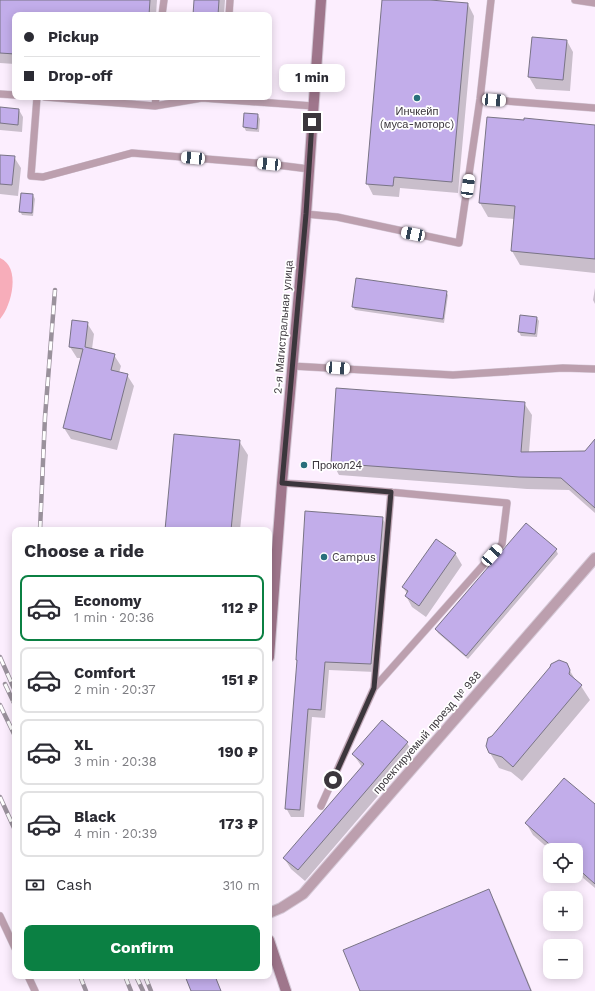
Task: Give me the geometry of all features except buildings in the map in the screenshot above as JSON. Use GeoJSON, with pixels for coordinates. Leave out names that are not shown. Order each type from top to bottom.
{"type":"FeatureCollection","features":[{"type":"Feature","properties":{"kind":"street","name":"2-я Магистральная улица"},"geometry":{"type":"LineString","coordinates":[[272,617],[282,483],[306,214],[320,0]]}},
{"type":"Feature","properties":{"kind":"street","name":"проектируемый проезд № 988"},"geometry":{"type":"LineString","coordinates":[[272,912],[281,908],[303,894],[595,558]]}},
{"type":"Feature","properties":{"kind":"street"},"geometry":{"type":"LineString","coordinates":[[272,949],[286,991]]}},
{"type":"Feature","properties":{"kind":"lane"},"geometry":{"type":"LineString","coordinates":[[162,12],[164,0]]}},
{"type":"Feature","properties":{"kind":"lane"},"geometry":{"type":"LineString","coordinates":[[229,12],[230,0]]}},
{"type":"Feature","properties":{"kind":"lane"},"geometry":{"type":"LineString","coordinates":[[306,214],[337,218],[459,243],[480,99],[491,0]]}},
{"type":"Feature","properties":{"kind":"lane"},"geometry":{"type":"LineString","coordinates":[[575,0],[595,3]]}},
{"type":"Feature","properties":{"kind":"lane"},"geometry":{"type":"LineString","coordinates":[[0,94],[12,95]]}},
{"type":"Feature","properties":{"kind":"lane"},"geometry":{"type":"LineString","coordinates":[[480,99],[595,108]]}},
{"type":"Feature","properties":{"kind":"lane"},"geometry":{"type":"LineString","coordinates":[[37,100],[31,176],[43,177],[132,152],[309,169]]}},
{"type":"Feature","properties":{"kind":"lane"},"geometry":{"type":"LineString","coordinates":[[82,100],[155,106],[190,100]]}},
{"type":"Feature","properties":{"kind":"lane"},"geometry":{"type":"LineString","coordinates":[[155,106],[156,100]]}},
{"type":"Feature","properties":{"kind":"lane"},"geometry":{"type":"LineString","coordinates":[[246,100],[313,106]]}},
{"type":"Feature","properties":{"kind":"lane"},"geometry":{"type":"LineString","coordinates":[[292,366],[453,376],[563,368],[595,370]]}},
{"type":"Feature","properties":{"kind":"lane"},"geometry":{"type":"LineString","coordinates":[[282,483],[507,503],[502,544],[374,688],[321,806]]}},
{"type":"Feature","properties":{"kind":"lane"},"geometry":{"type":"LineString","coordinates":[[374,688],[391,492]]}},
{"type":"Feature","properties":{"kind":"lane"},"geometry":{"type":"LineString","coordinates":[[0,916],[12,942]]}},
{"type":"Feature","properties":{"kind":"lane"},"geometry":{"type":"LineString","coordinates":[[29,979],[35,991]]}},
{"type":"Feature","properties":{"kind":"shaded area"},"geometry":{"type":"Polygon","coordinates":[[[0,258],[7,263],[11,269],[12,287],[8,305],[0,319],[0,258]]]}},
{"type":"Feature","properties":{"kind":"railway"},"geometry":{"type":"LineString","coordinates":[[40,527],[45,417],[55,290]]}},
{"type":"Feature","properties":{"kind":"railway"},"geometry":{"type":"LineString","coordinates":[[0,657],[12,684]]}},
{"type":"Feature","properties":{"kind":"railway"},"geometry":{"type":"LineString","coordinates":[[5,684],[12,699]]}},
{"type":"Feature","properties":{"kind":"railway"},"geometry":{"type":"LineString","coordinates":[[0,705],[12,730]]}},
{"type":"Feature","properties":{"kind":"railway"},"geometry":{"type":"LineString","coordinates":[[0,797],[12,823]]}},
{"type":"Feature","properties":{"kind":"railway"},"geometry":{"type":"LineString","coordinates":[[81,979],[86,991]]}},
{"type":"Feature","properties":{"kind":"railway"},"geometry":{"type":"LineString","coordinates":[[126,979],[131,991]]}},
{"type":"Feature","properties":{"kind":"railway"},"geometry":{"type":"LineString","coordinates":[[137,979],[143,991]]}},
{"type":"Feature","properties":{"kind":"railway"},"geometry":{"type":"LineString","coordinates":[[146,979],[151,991]]}},
{"type":"Feature","properties":{"kind":"place","name":"Инчкейп (муса-моторс)"},"geometry":{"type":"Point","coordinates":[417,98]}},
{"type":"Feature","properties":{"kind":"place","name":"Прокол24"},"geometry":{"type":"Point","coordinates":[304,465]}},
{"type":"Feature","properties":{"kind":"place","name":"Campus"},"geometry":{"type":"Point","coordinates":[324,557]}},
{"type":"Feature","properties":{"kind":"route"},"geometry":{"type":"LineString","coordinates":[[312,122],[306,214],[282,483],[314,484],[391,492],[374,688],[333,780]]}}]}
